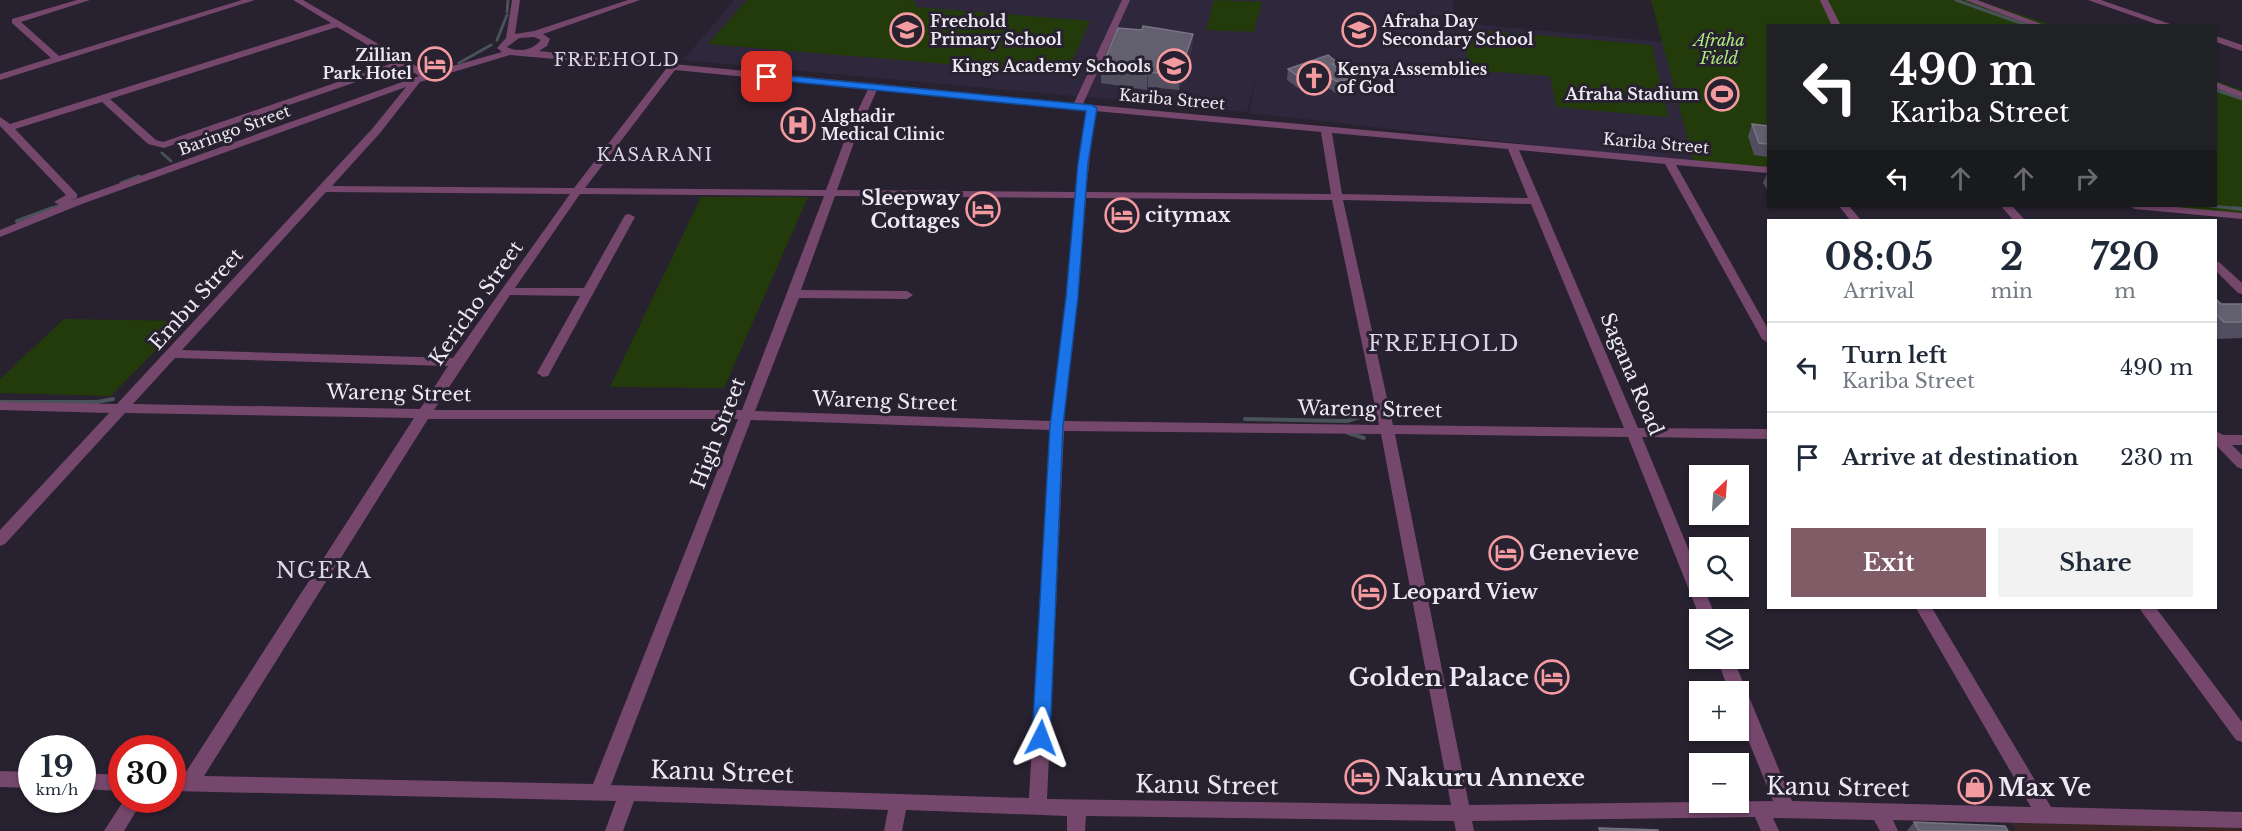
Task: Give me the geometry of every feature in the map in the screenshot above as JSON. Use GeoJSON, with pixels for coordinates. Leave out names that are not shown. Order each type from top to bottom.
{"type":"FeatureCollection","features":[{"type":"Feature","properties":{"kind":"street"},"geometry":{"type":"LineString","coordinates":[[57,59],[15,21],[86,0]]}},
{"type":"Feature","properties":{"kind":"street"},"geometry":{"type":"LineString","coordinates":[[0,77],[251,0]]}},
{"type":"Feature","properties":{"kind":"street"},"geometry":{"type":"LineString","coordinates":[[297,0],[402,63],[421,79]]}},
{"type":"Feature","properties":{"kind":"street"},"geometry":{"type":"LineString","coordinates":[[510,39],[516,0]]}},
{"type":"Feature","properties":{"kind":"street"},"geometry":{"type":"LineString","coordinates":[[506,50],[504,43],[510,39],[576,21],[636,0]]}},
{"type":"Feature","properties":{"kind":"street"},"geometry":{"type":"LineString","coordinates":[[1077,107],[1126,0]]}},
{"type":"Feature","properties":{"kind":"street"},"geometry":{"type":"LineString","coordinates":[[1824,0],[1836,24]]}},
{"type":"Feature","properties":{"kind":"street"},"geometry":{"type":"LineString","coordinates":[[1970,0],[2037,24]]}},
{"type":"Feature","properties":{"kind":"street"},"geometry":{"type":"LineString","coordinates":[[2092,0],[2166,24]]}},
{"type":"Feature","properties":{"kind":"street"},"geometry":{"type":"LineString","coordinates":[[524,52],[545,42],[576,21]]}},
{"type":"Feature","properties":{"kind":"street"},"geometry":{"type":"LineString","coordinates":[[3,123],[104,99],[338,24]]}},
{"type":"Feature","properties":{"kind":"street"},"geometry":{"type":"LineString","coordinates":[[512,25],[573,58]]}},
{"type":"Feature","properties":{"kind":"street"},"geometry":{"type":"LineString","coordinates":[[2217,39],[2242,48]]}},
{"type":"Feature","properties":{"kind":"street","name":"Baringo Street"},"geometry":{"type":"LineString","coordinates":[[0,234],[10,223],[173,155],[421,79],[506,50],[524,52]]}},
{"type":"Feature","properties":{"kind":"street","name":"Kariba Street"},"geometry":{"type":"LineString","coordinates":[[524,52],[1077,107],[1767,170]]}},
{"type":"Feature","properties":{"kind":"street"},"geometry":{"type":"LineString","coordinates":[[104,99],[152,142],[173,155],[402,63]]}},
{"type":"Feature","properties":{"kind":"street","name":"Kericho Street"},"geometry":{"type":"LineString","coordinates":[[186,774],[457,363],[578,190],[672,67]]}},
{"type":"Feature","properties":{"kind":"street","name":"Embu Street"},"geometry":{"type":"LineString","coordinates":[[0,540],[324,189],[421,79]]}},
{"type":"Feature","properties":{"kind":"street"},"geometry":{"type":"LineString","coordinates":[[2217,86],[2242,95]]}},
{"type":"Feature","properties":{"kind":"street","name":"High Street"},"geometry":{"type":"LineString","coordinates":[[598,794],[794,294],[829,194],[874,87]]}},
{"type":"Feature","properties":{"kind":"street"},"geometry":{"type":"LineString","coordinates":[[1038,807],[1057,426],[1092,108]]}},
{"type":"Feature","properties":{"kind":"street"},"geometry":{"type":"LineString","coordinates":[[3,123],[73,196],[17,217],[10,223]]}},
{"type":"Feature","properties":{"kind":"street"},"geometry":{"type":"LineString","coordinates":[[1326,130],[1337,197],[1387,429],[1463,822]]}},
{"type":"Feature","properties":{"kind":"street","name":"Sagana Road"},"geometry":{"type":"LineString","coordinates":[[1512,147],[1633,432],[1705,609]]}},
{"type":"Feature","properties":{"kind":"street"},"geometry":{"type":"LineString","coordinates":[[1669,161],[1767,337]]}},
{"type":"Feature","properties":{"kind":"street"},"geometry":{"type":"LineString","coordinates":[[324,189],[1337,197],[1535,201]]}},
{"type":"Feature","properties":{"kind":"street"},"geometry":{"type":"LineString","coordinates":[[1845,207],[1854,219]]}},
{"type":"Feature","properties":{"kind":"street"},"geometry":{"type":"LineString","coordinates":[[2007,207],[2018,219]]}},
{"type":"Feature","properties":{"kind":"street"},"geometry":{"type":"LineString","coordinates":[[2154,207],[2242,216]]}},
{"type":"Feature","properties":{"kind":"street"},"geometry":{"type":"LineString","coordinates":[[2154,207],[2167,219]]}},
{"type":"Feature","properties":{"kind":"street"},"geometry":{"type":"LineString","coordinates":[[543,373],[629,217]]}},
{"type":"Feature","properties":{"kind":"street"},"geometry":{"type":"LineString","coordinates":[[2217,266],[2242,290]]}},
{"type":"Feature","properties":{"kind":"street"},"geometry":{"type":"LineString","coordinates":[[507,291],[587,292]]}},
{"type":"Feature","properties":{"kind":"street"},"geometry":{"type":"LineString","coordinates":[[794,294],[907,295]]}},
{"type":"Feature","properties":{"kind":"street"},"geometry":{"type":"LineString","coordinates":[[173,354],[457,363]]}},
{"type":"Feature","properties":{"kind":"street","name":"Wareng Street"},"geometry":{"type":"LineString","coordinates":[[0,406],[425,414],[746,415],[1057,426],[1767,434]]}},
{"type":"Feature","properties":{"kind":"street"},"geometry":{"type":"LineString","coordinates":[[2217,438],[2242,440]]}},
{"type":"Feature","properties":{"kind":"street"},"geometry":{"type":"LineString","coordinates":[[2217,438],[2242,464]]}},
{"type":"Feature","properties":{"kind":"street"},"geometry":{"type":"LineString","coordinates":[[1925,609],[2046,816]]}},
{"type":"Feature","properties":{"kind":"street"},"geometry":{"type":"LineString","coordinates":[[2148,609],[2242,735]]}},
{"type":"Feature","properties":{"kind":"street"},"geometry":{"type":"LineString","coordinates":[[1749,719],[1786,810]]}},
{"type":"Feature","properties":{"kind":"street"},"geometry":{"type":"LineString","coordinates":[[0,779],[18,780]]}},
{"type":"Feature","properties":{"kind":"street","name":"Kanu Street"},"geometry":{"type":"LineString","coordinates":[[186,782],[628,793],[1463,822],[1760,809],[2242,820]]}},
{"type":"Feature","properties":{"kind":"street"},"geometry":{"type":"LineString","coordinates":[[614,831],[628,793]]}},
{"type":"Feature","properties":{"kind":"street"},"geometry":{"type":"LineString","coordinates":[[893,831],[897,802]]}},
{"type":"Feature","properties":{"kind":"street"},"geometry":{"type":"LineString","coordinates":[[1076,831],[1077,808]]}},
{"type":"Feature","properties":{"kind":"street"},"geometry":{"type":"LineString","coordinates":[[1760,809],[1770,831]]}},
{"type":"Feature","properties":{"kind":"street"},"geometry":{"type":"LineString","coordinates":[[1880,812],[1889,831]]}},
{"type":"Feature","properties":{"kind":"street"},"geometry":{"type":"LineString","coordinates":[[113,831],[125,813]]}},
{"type":"Feature","properties":{"kind":"shaded area"},"geometry":{"type":"Polygon","coordinates":[[[734,0],[1453,0],[1453,22],[1665,42],[1694,163],[1249,113],[1258,70],[1247,112],[683,60],[734,0]]]}},
{"type":"Feature","properties":{"kind":"shaded area"},"geometry":{"type":"Polygon","coordinates":[[[2007,815],[2242,820],[2242,831],[2016,831],[2007,815]]]}},
{"type":"Feature","properties":{"kind":"green space","name":"Freehold Primary School"},"geometry":{"type":"Polygon","coordinates":[[[747,0],[905,0],[916,1],[916,7],[1090,21],[1066,74],[708,44],[747,0]]]}},
{"type":"Feature","properties":{"kind":"green space"},"geometry":{"type":"Polygon","coordinates":[[[1214,0],[1262,2],[1254,32],[1206,30],[1214,0]]]}},
{"type":"Feature","properties":{"kind":"green space","name":"Afraha Field"},"geometry":{"type":"Polygon","coordinates":[[[1651,0],[1977,0],[2049,24],[1767,24],[1767,170],[1694,163],[1651,0]]]}},
{"type":"Feature","properties":{"kind":"green space"},"geometry":{"type":"Polygon","coordinates":[[[1466,29],[1652,45],[1668,117],[1556,107],[1550,76],[1467,70],[1466,29]]]}},
{"type":"Feature","properties":{"kind":"green space"},"geometry":{"type":"Polygon","coordinates":[[[2217,81],[2242,90],[2242,217],[2134,207],[2217,207],[2217,81]]]}},
{"type":"Feature","properties":{"kind":"green space"},"geometry":{"type":"Polygon","coordinates":[[[701,197],[808,197],[724,388],[610,387],[701,197]]]}},
{"type":"Feature","properties":{"kind":"green space"},"geometry":{"type":"Polygon","coordinates":[[[64,319],[185,321],[111,396],[0,393],[0,379],[64,319]]]}},
{"type":"Feature","properties":{"kind":"building"},"geometry":{"type":"Polygon","coordinates":[[[1143,26],[1193,34],[1179,75],[1148,72],[1147,75],[1101,68],[1118,28],[1142,30],[1143,26]]]}},
{"type":"Feature","properties":{"kind":"building"},"geometry":{"type":"Polygon","coordinates":[[[1328,55],[1338,63],[1332,64],[1353,78],[1338,82],[1328,76],[1318,78],[1311,73],[1299,77],[1288,69],[1328,55]]]}},
{"type":"Feature","properties":{"kind":"building"},"geometry":{"type":"Polygon","coordinates":[[[1752,124],[1767,126],[1767,144],[1759,143],[1752,124]]]}},
{"type":"Feature","properties":{"kind":"building"},"geometry":{"type":"Polygon","coordinates":[[[2217,300],[2221,304],[2242,304],[2242,322],[2224,322],[2217,315],[2217,300]]]}},
{"type":"Feature","properties":{"kind":"building"},"geometry":{"type":"Polygon","coordinates":[[[1914,822],[2005,826],[2008,831],[1919,831],[1914,822]]]}},
{"type":"Feature","properties":{"kind":"building"},"geometry":{"type":"Polygon","coordinates":[[[1599,828],[1658,830],[1658,831],[1600,831],[1599,828]]]}},
{"type":"Feature","properties":{"kind":"waterway"},"geometry":{"type":"LineString","coordinates":[[507,12],[508,0]]}},
{"type":"Feature","properties":{"kind":"waterway"},"geometry":{"type":"LineString","coordinates":[[1956,0],[2023,24]]}},
{"type":"Feature","properties":{"kind":"waterway"},"geometry":{"type":"LineString","coordinates":[[497,40],[507,15]]}},
{"type":"Feature","properties":{"kind":"waterway"},"geometry":{"type":"LineString","coordinates":[[459,63],[491,45]]}},
{"type":"Feature","properties":{"kind":"waterway"},"geometry":{"type":"LineString","coordinates":[[434,71],[441,69]]}},
{"type":"Feature","properties":{"kind":"waterway"},"geometry":{"type":"LineString","coordinates":[[2217,90],[2242,99]]}},
{"type":"Feature","properties":{"kind":"waterway"},"geometry":{"type":"LineString","coordinates":[[162,153],[171,161]]}},
{"type":"Feature","properties":{"kind":"waterway"},"geometry":{"type":"LineString","coordinates":[[121,183],[139,176]]}},
{"type":"Feature","properties":{"kind":"waterway"},"geometry":{"type":"LineString","coordinates":[[48,210],[63,204]]}},
{"type":"Feature","properties":{"kind":"waterway"},"geometry":{"type":"LineString","coordinates":[[2217,207],[2242,209],[2233,208]]}},
{"type":"Feature","properties":{"kind":"waterway"},"geometry":{"type":"LineString","coordinates":[[17,221],[52,208]]}},
{"type":"Feature","properties":{"kind":"waterway"},"geometry":{"type":"LineString","coordinates":[[0,402],[97,402],[113,399]]}},
{"type":"Feature","properties":{"kind":"waterway"},"geometry":{"type":"LineString","coordinates":[[1245,419],[1347,421],[1360,417]]}},
{"type":"Feature","properties":{"kind":"waterway"},"geometry":{"type":"LineString","coordinates":[[1348,433],[1364,438]]}},
{"type":"Feature","properties":{"kind":"place","name":"Freehold Primary School"},"geometry":{"type":"Point","coordinates":[907,30]}},
{"type":"Feature","properties":{"kind":"place","name":"Afraha Day Secondary School"},"geometry":{"type":"Point","coordinates":[1359,30]}},
{"type":"Feature","properties":{"kind":"place","name":"Zillian Park Hotel"},"geometry":{"type":"Point","coordinates":[435,64]}},
{"type":"Feature","properties":{"kind":"place","name":"Kings Academy Schools"},"geometry":{"type":"Point","coordinates":[1174,66]}},
{"type":"Feature","properties":{"kind":"place","name":"Kenya Assemblies of God"},"geometry":{"type":"Point","coordinates":[1314,78]}},
{"type":"Feature","properties":{"kind":"place","name":"Afraha Stadium"},"geometry":{"type":"Point","coordinates":[1722,94]}},
{"type":"Feature","properties":{"kind":"place","name":"Alghadir Medical Clinic"},"geometry":{"type":"Point","coordinates":[798,125]}},
{"type":"Feature","properties":{"kind":"place","name":"Sleepway Cottages"},"geometry":{"type":"Point","coordinates":[983,209]}},
{"type":"Feature","properties":{"kind":"place","name":"citymax"},"geometry":{"type":"Point","coordinates":[1122,215]}},
{"type":"Feature","properties":{"kind":"place","name":"Genevieve"},"geometry":{"type":"Point","coordinates":[1506,553]}},
{"type":"Feature","properties":{"kind":"place","name":"Leopard View"},"geometry":{"type":"Point","coordinates":[1369,592]}},
{"type":"Feature","properties":{"kind":"place","name":"Golden Palace"},"geometry":{"type":"Point","coordinates":[1552,677]}},
{"type":"Feature","properties":{"kind":"place","name":"Nakuru Annexe"},"geometry":{"type":"Point","coordinates":[1362,777]}},
{"type":"Feature","properties":{"kind":"place","name":"Max Ve"},"geometry":{"type":"Point","coordinates":[1975,787]}},
{"type":"Feature","properties":{"kind":"district","name":"FREEHOLD"},"geometry":{"type":"Point","coordinates":[617,60]}},
{"type":"Feature","properties":{"kind":"district","name":"KASARANI"},"geometry":{"type":"Point","coordinates":[655,155]}},
{"type":"Feature","properties":{"kind":"district","name":"FREEHOLD"},"geometry":{"type":"Point","coordinates":[1444,343]}},
{"type":"Feature","properties":{"kind":"district","name":"NGERA"},"geometry":{"type":"Point","coordinates":[324,570]}},
{"type":"Feature","properties":{"kind":"route"},"geometry":{"type":"LineString","coordinates":[[767,77],[1092,108],[1083,163],[1072,297],[1057,426],[1041,738]]}}]}
